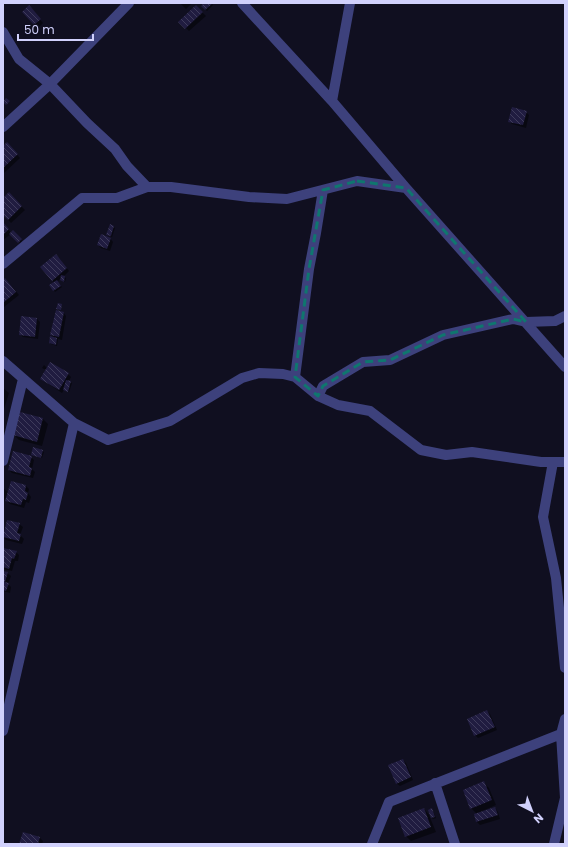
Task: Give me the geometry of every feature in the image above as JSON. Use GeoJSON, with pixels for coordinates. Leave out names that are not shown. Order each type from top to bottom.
{"type":"FeatureCollection","features":[{"type":"Feature","properties":{"kind":"street"},"geometry":{"type":"LineString","coordinates":[[3,126],[50,84],[129,3]]}},
{"type":"Feature","properties":{"kind":"street"},"geometry":{"type":"LineString","coordinates":[[242,3],[332,101],[406,188],[565,367]]}},
{"type":"Feature","properties":{"kind":"street"},"geometry":{"type":"LineString","coordinates":[[332,101],[350,3]]}},
{"type":"Feature","properties":{"kind":"street"},"geometry":{"type":"LineString","coordinates":[[3,32],[19,58],[50,84],[87,123],[115,149],[126,166],[147,187]]}},
{"type":"Feature","properties":{"kind":"street"},"geometry":{"type":"LineString","coordinates":[[3,264],[82,198],[117,198],[147,187],[171,187],[250,197],[287,199],[357,181],[406,188]]}},
{"type":"Feature","properties":{"kind":"street"},"geometry":{"type":"LineString","coordinates":[[296,377],[309,269],[323,190]]}},
{"type":"Feature","properties":{"kind":"street"},"geometry":{"type":"LineString","coordinates":[[318,396],[323,386],[363,362],[390,360],[443,335],[513,319],[526,322],[555,321],[565,316]]}},
{"type":"Feature","properties":{"kind":"street"},"geometry":{"type":"LineString","coordinates":[[3,361],[74,424],[108,440],[170,421],[242,378],[259,373],[283,374],[296,377],[318,396],[338,405],[370,411],[421,450],[446,455],[472,452],[541,462],[565,462]]}},
{"type":"Feature","properties":{"kind":"street"},"geometry":{"type":"LineString","coordinates":[[3,461],[23,379]]}},
{"type":"Feature","properties":{"kind":"street"},"geometry":{"type":"LineString","coordinates":[[4,726],[74,424]]}},
{"type":"Feature","properties":{"kind":"street"},"geometry":{"type":"LineString","coordinates":[[553,462],[543,517],[556,578],[565,668]]}},
{"type":"Feature","properties":{"kind":"street"},"geometry":{"type":"LineString","coordinates":[[556,578],[565,572]]}},
{"type":"Feature","properties":{"kind":"street"},"geometry":{"type":"LineString","coordinates":[[554,844],[565,798],[561,734],[565,719]]}},
{"type":"Feature","properties":{"kind":"street"},"geometry":{"type":"LineString","coordinates":[[372,844],[389,802],[561,734]]}},
{"type":"Feature","properties":{"kind":"street"},"geometry":{"type":"LineString","coordinates":[[435,783],[455,844]]}},
{"type":"Feature","properties":{"kind":"highlighted area"},"geometry":{"type":"Polygon","coordinates":[[[357,181],[406,188],[526,322],[513,319],[443,335],[390,360],[363,362],[323,386],[318,396],[295,377],[309,269],[323,190],[357,181]]]}},
{"type":"Feature","properties":{"kind":"building"},"geometry":{"type":"Polygon","coordinates":[[[204,3],[213,3],[205,10],[201,6],[204,3]]]}},
{"type":"Feature","properties":{"kind":"building"},"geometry":{"type":"Polygon","coordinates":[[[29,5],[41,19],[34,25],[22,12],[29,5]]]}},
{"type":"Feature","properties":{"kind":"building"},"geometry":{"type":"Polygon","coordinates":[[[196,5],[203,12],[185,29],[178,22],[196,5]]]}},
{"type":"Feature","properties":{"kind":"building"},"geometry":{"type":"Polygon","coordinates":[[[6,98],[10,101],[6,105],[3,102],[6,98]]]}},
{"type":"Feature","properties":{"kind":"building"},"geometry":{"type":"Polygon","coordinates":[[[512,107],[527,111],[523,125],[508,122],[512,107]]]}},
{"type":"Feature","properties":{"kind":"building"},"geometry":{"type":"Polygon","coordinates":[[[7,142],[18,154],[3,168],[3,146],[7,142]]]}},
{"type":"Feature","properties":{"kind":"building"},"geometry":{"type":"Polygon","coordinates":[[[9,192],[22,206],[8,220],[3,215],[3,198],[9,192]]]}},
{"type":"Feature","properties":{"kind":"building"},"geometry":{"type":"Polygon","coordinates":[[[3,222],[9,229],[3,235],[3,222]]]}},
{"type":"Feature","properties":{"kind":"building"},"geometry":{"type":"Polygon","coordinates":[[[110,224],[114,226],[111,236],[106,235],[110,224]]]}},
{"type":"Feature","properties":{"kind":"building"},"geometry":{"type":"Polygon","coordinates":[[[13,230],[22,239],[18,243],[9,234],[13,230]]]}},
{"type":"Feature","properties":{"kind":"building"},"geometry":{"type":"Polygon","coordinates":[[[101,234],[111,238],[107,249],[97,245],[101,234]]]}},
{"type":"Feature","properties":{"kind":"building"},"geometry":{"type":"Polygon","coordinates":[[[56,254],[67,268],[52,281],[40,267],[56,254]]]}},
{"type":"Feature","properties":{"kind":"building"},"geometry":{"type":"Polygon","coordinates":[[[61,275],[65,276],[64,282],[60,280],[61,275]]]}},
{"type":"Feature","properties":{"kind":"building"},"geometry":{"type":"Polygon","coordinates":[[[5,278],[16,292],[3,303],[3,280],[5,278]]]}},
{"type":"Feature","properties":{"kind":"building"},"geometry":{"type":"Polygon","coordinates":[[[57,280],[61,286],[53,291],[49,285],[57,280]]]}},
{"type":"Feature","properties":{"kind":"building"},"geometry":{"type":"Polygon","coordinates":[[[58,303],[62,304],[61,310],[56,309],[58,303]]]}},
{"type":"Feature","properties":{"kind":"building"},"geometry":{"type":"Polygon","coordinates":[[[56,310],[64,312],[59,337],[50,335],[56,310]]]}},
{"type":"Feature","properties":{"kind":"building"},"geometry":{"type":"Polygon","coordinates":[[[21,316],[37,318],[35,337],[19,335],[21,316]]]}},
{"type":"Feature","properties":{"kind":"building"},"geometry":{"type":"Polygon","coordinates":[[[50,336],[57,338],[56,345],[49,343],[50,336]]]}},
{"type":"Feature","properties":{"kind":"building"},"geometry":{"type":"Polygon","coordinates":[[[50,362],[69,373],[59,390],[40,379],[50,362]]]}},
{"type":"Feature","properties":{"kind":"building"},"geometry":{"type":"Polygon","coordinates":[[[66,380],[71,381],[68,392],[63,390],[66,380]]]}},
{"type":"Feature","properties":{"kind":"building"},"geometry":{"type":"Polygon","coordinates":[[[20,412],[43,418],[37,442],[13,435],[20,412]]]}},
{"type":"Feature","properties":{"kind":"building"},"geometry":{"type":"Polygon","coordinates":[[[33,447],[43,450],[41,458],[31,455],[33,447]]]}},
{"type":"Feature","properties":{"kind":"building"},"geometry":{"type":"Polygon","coordinates":[[[13,451],[32,456],[29,467],[32,468],[30,476],[8,470],[13,451]]]}},
{"type":"Feature","properties":{"kind":"building"},"geometry":{"type":"Polygon","coordinates":[[[11,481],[26,485],[25,491],[28,493],[26,500],[23,499],[21,505],[5,501],[11,481]]]}},
{"type":"Feature","properties":{"kind":"building"},"geometry":{"type":"Polygon","coordinates":[[[7,520],[20,523],[17,533],[21,534],[19,541],[3,537],[7,520]]]}},
{"type":"Feature","properties":{"kind":"building"},"geometry":{"type":"Polygon","coordinates":[[[3,548],[17,551],[14,559],[12,558],[9,569],[3,567],[3,548]]]}},
{"type":"Feature","properties":{"kind":"building"},"geometry":{"type":"Polygon","coordinates":[[[3,571],[8,572],[5,582],[9,583],[6,591],[3,590],[3,571]]]}},
{"type":"Feature","properties":{"kind":"building"},"geometry":{"type":"Polygon","coordinates":[[[487,710],[495,727],[474,736],[467,719],[487,710]]]}},
{"type":"Feature","properties":{"kind":"building"},"geometry":{"type":"Polygon","coordinates":[[[403,759],[411,777],[396,784],[388,765],[403,759]]]}},
{"type":"Feature","properties":{"kind":"building"},"geometry":{"type":"Polygon","coordinates":[[[484,781],[492,800],[470,809],[463,790],[484,781]]]}},
{"type":"Feature","properties":{"kind":"building"},"geometry":{"type":"Polygon","coordinates":[[[495,807],[498,815],[476,822],[474,814],[495,807]]]}},
{"type":"Feature","properties":{"kind":"building"},"geometry":{"type":"Polygon","coordinates":[[[424,808],[431,827],[405,837],[398,818],[424,808]]]}},
{"type":"Feature","properties":{"kind":"building"},"geometry":{"type":"Polygon","coordinates":[[[432,808],[435,817],[431,818],[428,810],[432,808]]]}},
{"type":"Feature","properties":{"kind":"building"},"geometry":{"type":"Polygon","coordinates":[[[23,832],[40,837],[38,844],[19,844],[23,832]]]}}]}
